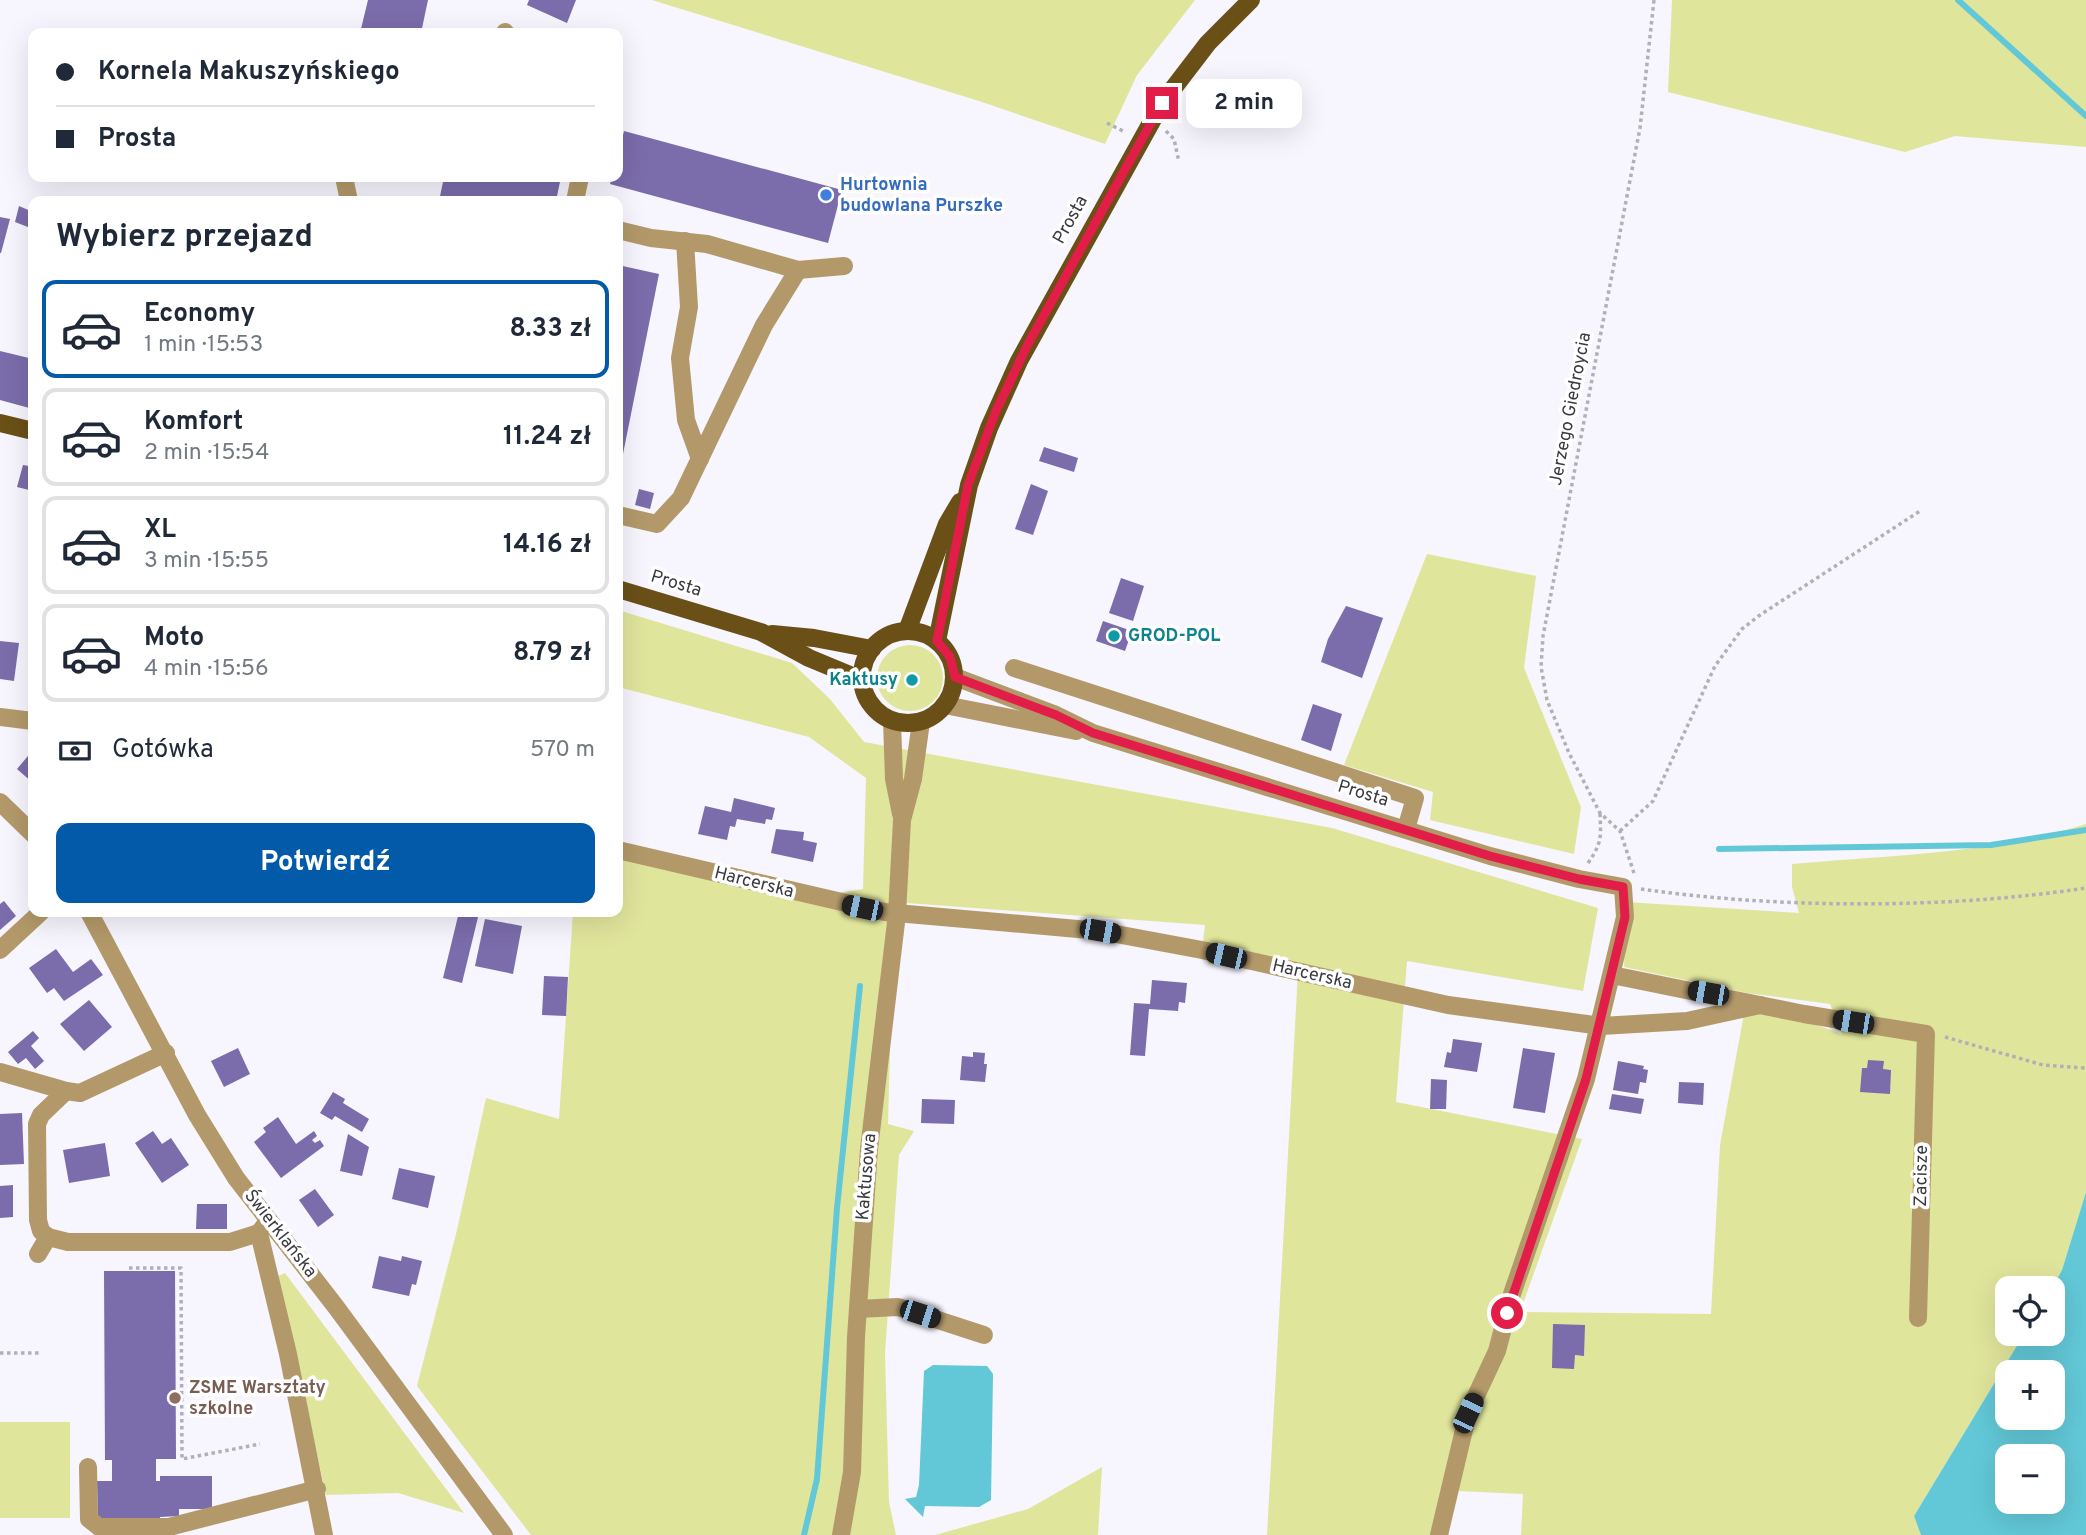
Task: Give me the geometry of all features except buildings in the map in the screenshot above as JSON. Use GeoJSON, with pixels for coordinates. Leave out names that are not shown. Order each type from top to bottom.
{"type":"FeatureCollection","features":[{"type":"Feature","properties":{"kind":"main road","name":"Prosta"},"geometry":{"type":"LineString","coordinates":[[907,631],[954,525],[996,411],[1028,344],[1153,118],[1195,57],[1251,0]]}},
{"type":"Feature","properties":{"kind":"main road"},"geometry":{"type":"LineString","coordinates":[[0,423],[28,430]]}},
{"type":"Feature","properties":{"kind":"main road","name":"Prosta"},"geometry":{"type":"LineString","coordinates":[[937,641],[954,525]]}},
{"type":"Feature","properties":{"kind":"main road","name":"Prosta"},"geometry":{"type":"LineString","coordinates":[[623,591],[761,632],[872,649]]}},
{"type":"Feature","properties":{"kind":"main road"},"geometry":{"type":"LineString","coordinates":[[907,631],[923,633],[937,641],[950,657],[955,677],[952,692],[945,705],[921,722],[892,721],[879,713],[869,701],[862,680],[864,663],[872,649],[891,634],[907,631]]}},
{"type":"Feature","properties":{"kind":"main road","name":"Prosta"},"geometry":{"type":"LineString","coordinates":[[761,632],[809,658],[862,680]]}},
{"type":"Feature","properties":{"kind":"street"},"geometry":{"type":"LineString","coordinates":[[623,231],[651,238],[707,244],[798,270],[844,266]]}},
{"type":"Feature","properties":{"kind":"street"},"geometry":{"type":"LineString","coordinates":[[685,241],[689,307],[680,358],[686,420],[700,459]]}},
{"type":"Feature","properties":{"kind":"street"},"geometry":{"type":"LineString","coordinates":[[623,516],[657,524],[681,498],[764,325],[798,270]]}},
{"type":"Feature","properties":{"kind":"street"},"geometry":{"type":"LineString","coordinates":[[1014,668],[1415,798],[1406,829]]}},
{"type":"Feature","properties":{"kind":"street","name":"Prosta"},"geometry":{"type":"LineString","coordinates":[[955,677],[1056,715],[1093,733]]}},
{"type":"Feature","properties":{"kind":"street","name":"Prosta"},"geometry":{"type":"LineString","coordinates":[[945,705],[1093,733],[1406,829],[1579,879],[1629,888]]}},
{"type":"Feature","properties":{"kind":"street"},"geometry":{"type":"LineString","coordinates":[[0,718],[28,721]]}},
{"type":"Feature","properties":{"kind":"street","name":"Kaktusowa"},"geometry":{"type":"LineString","coordinates":[[892,721],[894,779],[902,820]]}},
{"type":"Feature","properties":{"kind":"street","name":"Kaktusowa"},"geometry":{"type":"LineString","coordinates":[[841,1535],[852,1472],[858,1309],[869,1150],[897,914],[902,820],[913,779],[921,722]]}},
{"type":"Feature","properties":{"kind":"street"},"geometry":{"type":"LineString","coordinates":[[0,802],[28,829]]}},
{"type":"Feature","properties":{"kind":"street","name":"Harcerska"},"geometry":{"type":"LineString","coordinates":[[623,851],[897,914],[1100,931],[1202,950],[1448,1004],[1601,1026],[1686,1021],[1760,1005]]}},
{"type":"Feature","properties":{"kind":"street"},"geometry":{"type":"LineString","coordinates":[[1439,1535],[1468,1413],[1497,1351],[1512,1294],[1570,1133],[1601,1026],[1629,888]]}},
{"type":"Feature","properties":{"kind":"street"},"geometry":{"type":"LineString","coordinates":[[0,950],[36,917]]}},
{"type":"Feature","properties":{"kind":"street","name":"Świerklańska"},"geometry":{"type":"LineString","coordinates":[[92,917],[197,1115],[264,1227],[336,1307],[504,1535]]}},
{"type":"Feature","properties":{"kind":"street","name":"Harcerska"},"geometry":{"type":"LineString","coordinates":[[1612,975],[1760,1005],[1926,1034]]}},
{"type":"Feature","properties":{"kind":"street","name":"Zacisze"},"geometry":{"type":"LineString","coordinates":[[1918,1318],[1926,1034]]}},
{"type":"Feature","properties":{"kind":"street"},"geometry":{"type":"LineString","coordinates":[[0,1072],[66,1091],[88,1091],[166,1053]]}},
{"type":"Feature","properties":{"kind":"street"},"geometry":{"type":"LineString","coordinates":[[66,1091],[41,1115],[37,1124],[38,1220],[41,1231],[48,1237],[68,1242],[230,1242],[264,1227],[324,1535]]}},
{"type":"Feature","properties":{"kind":"street"},"geometry":{"type":"LineString","coordinates":[[38,1254],[48,1237]]}},
{"type":"Feature","properties":{"kind":"street"},"geometry":{"type":"LineString","coordinates":[[858,1309],[898,1307],[984,1335]]}},
{"type":"Feature","properties":{"kind":"street"},"geometry":{"type":"LineString","coordinates":[[88,1466],[89,1519],[99,1527],[169,1527],[317,1489]]}},
{"type":"Feature","properties":{"kind":"path","name":"Jerzego Giedroycia"},"geometry":{"type":"LineString","coordinates":[[1629,888],[1630,855],[1620,831],[1600,813],[1569,753],[1547,700],[1541,652],[1640,128],[1654,0]]}},
{"type":"Feature","properties":{"kind":"path"},"geometry":{"type":"LineString","coordinates":[[1153,118],[1174,139],[1179,162]]}},
{"type":"Feature","properties":{"kind":"path"},"geometry":{"type":"LineString","coordinates":[[1620,831],[1653,802],[1715,666],[1742,629],[1920,511]]}},
{"type":"Feature","properties":{"kind":"path","name":"Jerzego Giedroycia"},"geometry":{"type":"LineString","coordinates":[[1579,879],[1599,849],[1600,813]]}},
{"type":"Feature","properties":{"kind":"path"},"geometry":{"type":"LineString","coordinates":[[1629,888],[1750,899],[1862,903],[2012,896],[2086,888]]}},
{"type":"Feature","properties":{"kind":"path"},"geometry":{"type":"LineString","coordinates":[[1926,1034],[1982,1046],[2043,1065],[2086,1068]]}},
{"type":"Feature","properties":{"kind":"path"},"geometry":{"type":"LineString","coordinates":[[129,1268],[181,1268],[182,1459],[260,1444]]}},
{"type":"Feature","properties":{"kind":"path"},"geometry":{"type":"LineString","coordinates":[[0,1353],[39,1353]]}},
{"type":"Feature","properties":{"kind":"green space"},"geometry":{"type":"Polygon","coordinates":[[[652,0],[1195,0],[1137,75],[1105,144],[979,101],[652,0]]]}},
{"type":"Feature","properties":{"kind":"green space"},"geometry":{"type":"Polygon","coordinates":[[[1672,0],[2086,0],[2086,147],[1955,136],[1905,152],[1668,92],[1672,0]]]}},
{"type":"Feature","properties":{"kind":"green space"},"geometry":{"type":"Polygon","coordinates":[[[1427,554],[1536,576],[1524,668],[1581,807],[1574,854],[1430,820],[1433,792],[1344,765],[1427,554]]]}},
{"type":"Feature","properties":{"kind":"green space"},"geometry":{"type":"Polygon","coordinates":[[[623,612],[792,663],[830,699],[864,742],[1332,828],[1598,908],[1583,991],[1407,961],[1396,1102],[1582,1139],[1520,1312],[1711,1314],[1720,1145],[1745,1008],[1760,1005],[1842,1034],[1830,1004],[1747,993],[1624,967],[1626,902],[1799,913],[1792,887],[1792,864],[2015,842],[2086,824],[2086,1192],[2059,1276],[1995,1276],[1995,1346],[2017,1346],[2008,1360],[1995,1360],[1995,1382],[1914,1516],[1921,1535],[1521,1535],[1523,1494],[1458,1491],[1446,1535],[1267,1535],[1298,972],[1209,964],[1202,950],[1205,925],[894,902],[888,1124],[914,1131],[899,1155],[885,1353],[889,1502],[896,1535],[531,1535],[417,1386],[457,1230],[486,1098],[559,1119],[573,917],[623,917],[623,856],[806,898],[863,889],[866,778],[809,737],[623,688],[623,612]]]}},
{"type":"Feature","properties":{"kind":"green space"},"geometry":{"type":"Polygon","coordinates":[[[910,645],[923,648],[933,655],[940,665],[943,678],[940,691],[933,701],[923,708],[910,711],[897,708],[887,701],[880,691],[877,678],[880,665],[887,655],[897,648],[910,645]]]}},
{"type":"Feature","properties":{"kind":"green space"},"geometry":{"type":"Polygon","coordinates":[[[285,1273],[464,1513],[398,1493],[326,1495],[278,1276],[285,1273]]]}},
{"type":"Feature","properties":{"kind":"green space"},"geometry":{"type":"Polygon","coordinates":[[[0,1422],[70,1422],[70,1518],[0,1518],[0,1422]]]}},
{"type":"Feature","properties":{"kind":"green space"},"geometry":{"type":"Polygon","coordinates":[[[1102,1467],[1098,1535],[935,1535],[1028,1509],[1102,1467]]]}},
{"type":"Feature","properties":{"kind":"water"},"geometry":{"type":"Polygon","coordinates":[[[2086,1192],[2086,1535],[1921,1535],[1914,1516],[1995,1382],[1995,1430],[2065,1430],[2065,1360],[2008,1360],[2017,1346],[2065,1346],[2065,1276],[2059,1276],[2086,1192]]]}},
{"type":"Feature","properties":{"kind":"water"},"geometry":{"type":"Polygon","coordinates":[[[933,1365],[987,1366],[993,1374],[991,1500],[979,1507],[925,1506],[923,1517],[905,1499],[916,1497],[919,1485],[924,1371],[933,1365]]]}},
{"type":"Feature","properties":{"kind":"waterway"},"geometry":{"type":"LineString","coordinates":[[1958,0],[2086,116]]}},
{"type":"Feature","properties":{"kind":"waterway"},"geometry":{"type":"LineString","coordinates":[[1719,849],[1991,845],[2086,830]]}},
{"type":"Feature","properties":{"kind":"waterway"},"geometry":{"type":"LineString","coordinates":[[804,1535],[817,1479],[837,1208],[860,986]]}},
{"type":"Feature","properties":{"kind":"place","name":"Hurtownia budowlana Purszke"},"geometry":{"type":"Point","coordinates":[826,195]}},
{"type":"Feature","properties":{"kind":"place","name":"GROD-POL"},"geometry":{"type":"Point","coordinates":[1114,636]}},
{"type":"Feature","properties":{"kind":"place","name":"Kaktusy"},"geometry":{"type":"Point","coordinates":[912,680]}},
{"type":"Feature","properties":{"kind":"place","name":"ZSME Warsztaty szkolne"},"geometry":{"type":"Point","coordinates":[175,1398]}},
{"type":"Feature","properties":{"kind":"route"},"geometry":{"type":"LineString","coordinates":[[1162,103],[1128,159],[1028,344],[996,411],[968,485],[937,641],[953,663],[955,677],[1056,715],[1093,733],[1490,856],[1579,879],[1623,887],[1625,917],[1601,1026],[1570,1133],[1507,1313]]}}]}
